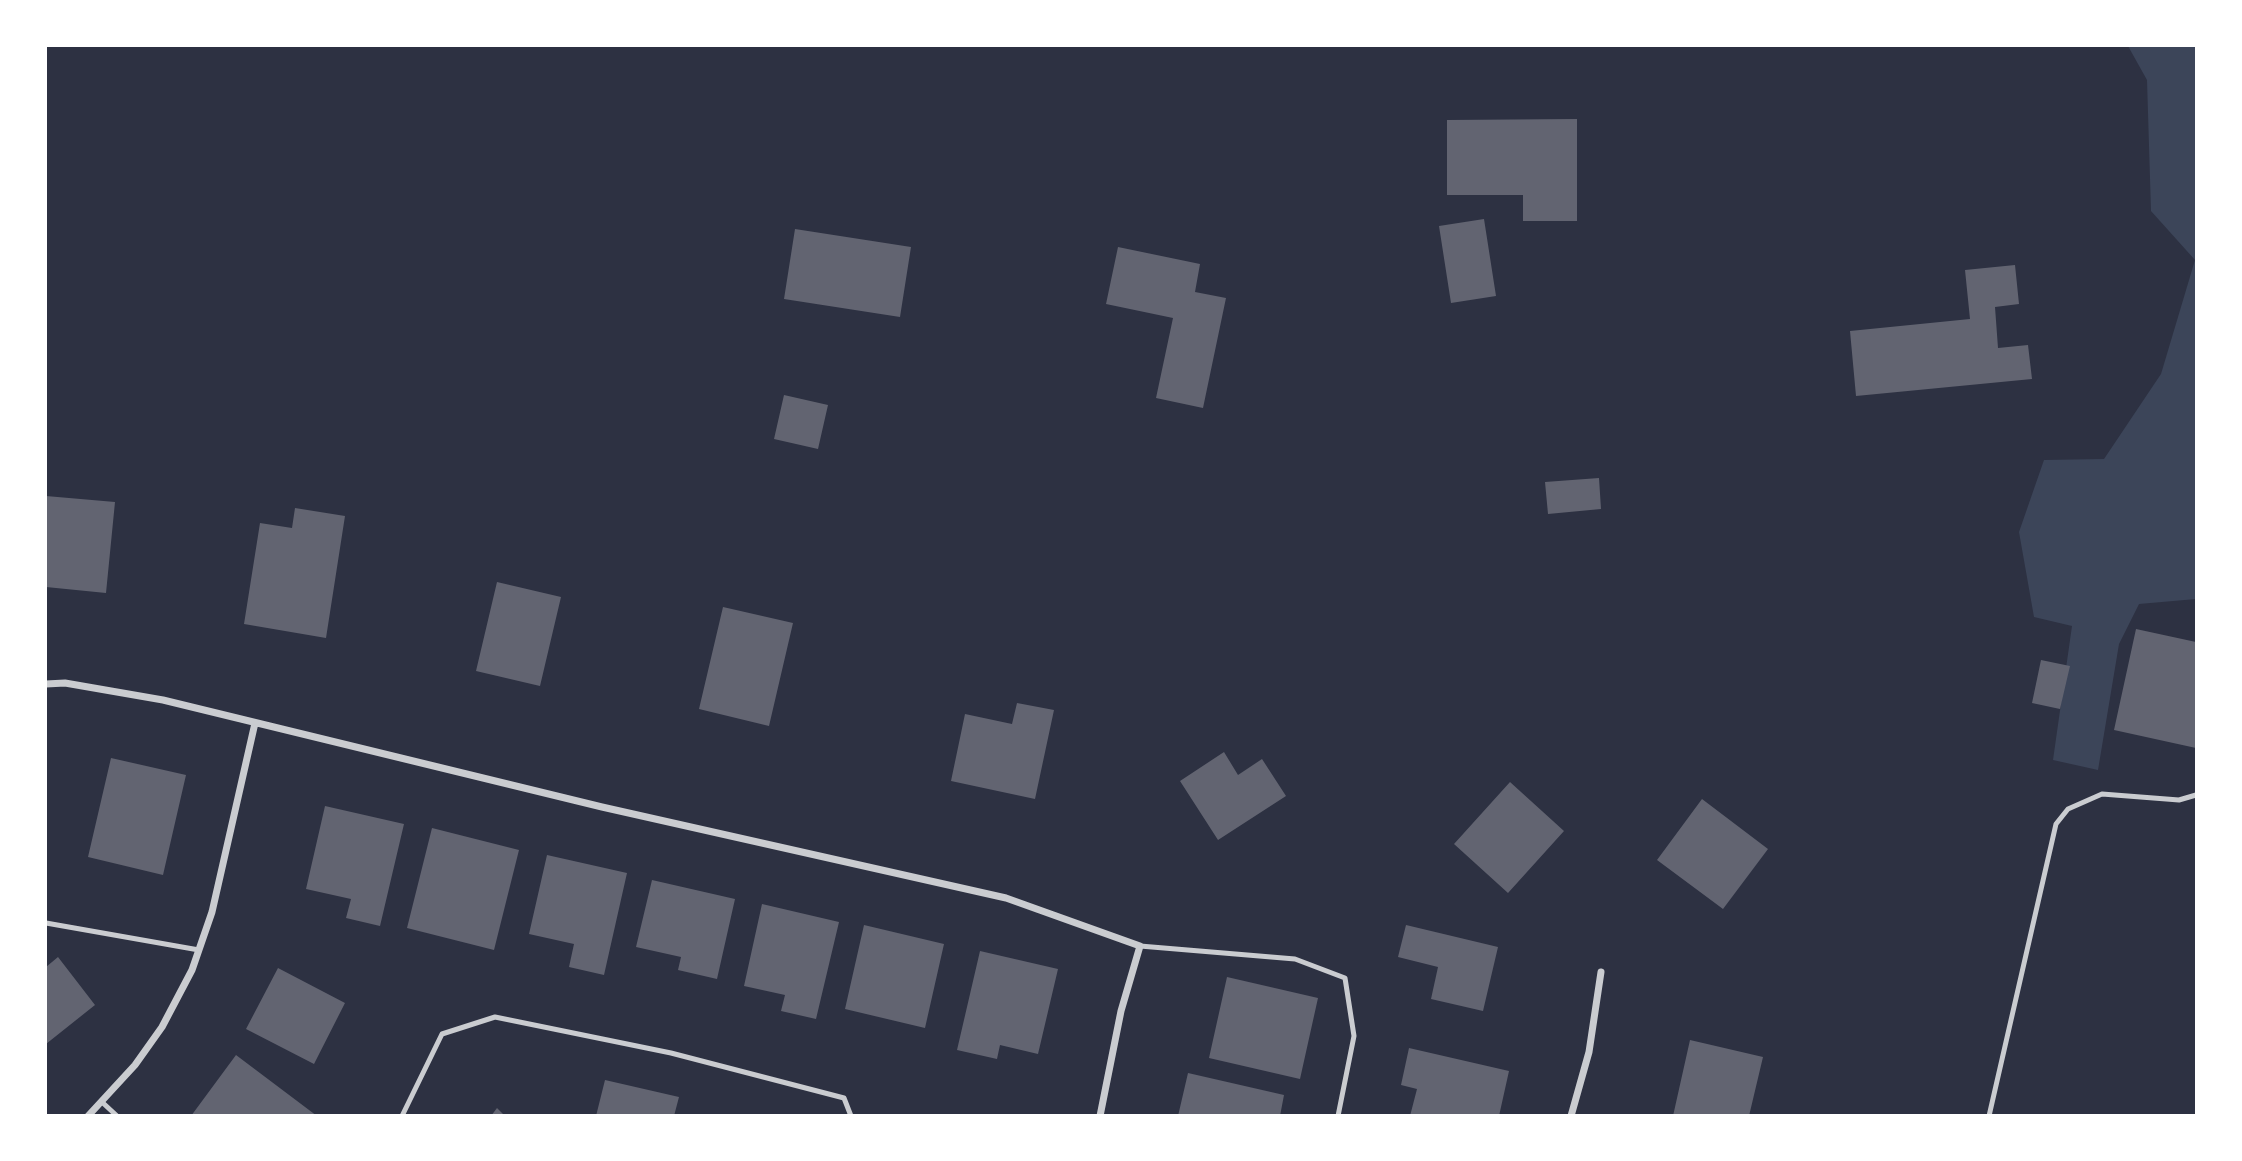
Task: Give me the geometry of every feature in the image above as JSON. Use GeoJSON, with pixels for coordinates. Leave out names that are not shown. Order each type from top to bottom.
{"type":"FeatureCollection","features":[{"type":"Feature","properties":{"kind":"street"},"geometry":{"type":"LineString","coordinates":[[46,684],[65,683],[103,688],[589,804],[1006,898],[1140,946],[1121,1012],[1100,1115]]}},
{"type":"Feature","properties":{"kind":"street"},"geometry":{"type":"LineString","coordinates":[[88,1115],[135,1065],[162,1027],[199,950],[212,912],[256,723]]}},
{"type":"Feature","properties":{"kind":"street"},"geometry":{"type":"LineString","coordinates":[[1571,1115],[1589,1052],[1601,972]]}},
{"type":"Feature","properties":{"kind":"lane"},"geometry":{"type":"LineString","coordinates":[[1989,1115],[2056,824],[2068,809],[2102,794],[2121,793],[2179,800],[2196,795]]}},
{"type":"Feature","properties":{"kind":"lane"},"geometry":{"type":"LineString","coordinates":[[46,923],[199,950]]}},
{"type":"Feature","properties":{"kind":"lane"},"geometry":{"type":"LineString","coordinates":[[1140,946],[1295,959],[1345,978],[1354,1036],[1338,1115]]}},
{"type":"Feature","properties":{"kind":"lane"},"geometry":{"type":"LineString","coordinates":[[402,1115],[442,1034],[495,1017],[671,1053],[844,1098],[851,1115]]}},
{"type":"Feature","properties":{"kind":"lane"},"geometry":{"type":"LineString","coordinates":[[103,1102],[117,1115]]}},
{"type":"Feature","properties":{"kind":"shaded area"},"geometry":{"type":"Polygon","coordinates":[[[2128,46],[2196,46],[2196,599],[2139,604],[2119,644],[2098,770],[2053,760],[2072,626],[2034,617],[2019,532],[2044,460],[2104,459],[2161,374],[2195,260],[2151,211],[2147,80],[2128,46]]]}},
{"type":"Feature","properties":{"kind":"building"},"geometry":{"type":"Polygon","coordinates":[[[1577,119],[1577,221],[1523,221],[1523,195],[1447,195],[1447,120],[1577,119]]]}},
{"type":"Feature","properties":{"kind":"building"},"geometry":{"type":"Polygon","coordinates":[[[1484,219],[1496,296],[1451,303],[1439,226],[1484,219]]]}},
{"type":"Feature","properties":{"kind":"building"},"geometry":{"type":"Polygon","coordinates":[[[795,229],[911,247],[900,317],[784,299],[795,229]]]}},
{"type":"Feature","properties":{"kind":"building"},"geometry":{"type":"Polygon","coordinates":[[[1118,247],[1200,264],[1195,292],[1226,298],[1203,408],[1156,398],[1173,318],[1106,304],[1118,247]]]}},
{"type":"Feature","properties":{"kind":"building"},"geometry":{"type":"Polygon","coordinates":[[[2015,265],[2019,304],[1995,307],[1998,348],[2028,345],[2032,379],[1856,396],[1850,331],[1970,319],[1965,270],[2015,265]]]}},
{"type":"Feature","properties":{"kind":"building"},"geometry":{"type":"Polygon","coordinates":[[[784,395],[828,405],[818,449],[774,439],[784,395]]]}},
{"type":"Feature","properties":{"kind":"building"},"geometry":{"type":"Polygon","coordinates":[[[1599,478],[1601,509],[1548,514],[1545,482],[1599,478]]]}},
{"type":"Feature","properties":{"kind":"building"},"geometry":{"type":"Polygon","coordinates":[[[46,496],[115,502],[106,593],[46,587],[46,496]]]}},
{"type":"Feature","properties":{"kind":"building"},"geometry":{"type":"Polygon","coordinates":[[[295,508],[345,516],[326,638],[244,624],[260,523],[292,528],[295,508]]]}},
{"type":"Feature","properties":{"kind":"building"},"geometry":{"type":"Polygon","coordinates":[[[497,582],[561,597],[540,686],[476,671],[497,582]]]}},
{"type":"Feature","properties":{"kind":"building"},"geometry":{"type":"Polygon","coordinates":[[[723,607],[793,623],[769,726],[699,709],[723,607]]]}},
{"type":"Feature","properties":{"kind":"building"},"geometry":{"type":"Polygon","coordinates":[[[2136,629],[2196,642],[2196,748],[2114,730],[2136,629]]]}},
{"type":"Feature","properties":{"kind":"building"},"geometry":{"type":"Polygon","coordinates":[[[2041,660],[2070,666],[2060,709],[2032,703],[2041,660]]]}},
{"type":"Feature","properties":{"kind":"building"},"geometry":{"type":"Polygon","coordinates":[[[1017,703],[1054,710],[1035,799],[951,781],[965,714],[1012,724],[1017,703]]]}},
{"type":"Feature","properties":{"kind":"building"},"geometry":{"type":"Polygon","coordinates":[[[1224,752],[1238,775],[1262,759],[1286,796],[1218,840],[1180,781],[1224,752]]]}},
{"type":"Feature","properties":{"kind":"building"},"geometry":{"type":"Polygon","coordinates":[[[111,758],[186,775],[163,875],[88,857],[111,758]]]}},
{"type":"Feature","properties":{"kind":"building"},"geometry":{"type":"Polygon","coordinates":[[[1510,782],[1564,831],[1508,893],[1454,844],[1510,782]]]}},
{"type":"Feature","properties":{"kind":"building"},"geometry":{"type":"Polygon","coordinates":[[[1702,799],[1768,849],[1723,909],[1657,860],[1702,799]]]}},
{"type":"Feature","properties":{"kind":"building"},"geometry":{"type":"Polygon","coordinates":[[[325,806],[404,824],[380,926],[346,918],[351,899],[306,889],[325,806]]]}},
{"type":"Feature","properties":{"kind":"building"},"geometry":{"type":"Polygon","coordinates":[[[432,828],[519,850],[494,950],[407,928],[432,828]]]}},
{"type":"Feature","properties":{"kind":"building"},"geometry":{"type":"Polygon","coordinates":[[[547,855],[627,873],[604,975],[569,967],[574,944],[529,934],[547,855]]]}},
{"type":"Feature","properties":{"kind":"building"},"geometry":{"type":"Polygon","coordinates":[[[652,880],[735,899],[717,979],[678,970],[681,957],[636,947],[652,880]]]}},
{"type":"Feature","properties":{"kind":"building"},"geometry":{"type":"Polygon","coordinates":[[[762,904],[839,922],[816,1019],[781,1011],[785,995],[744,986],[762,904]]]}},
{"type":"Feature","properties":{"kind":"building"},"geometry":{"type":"Polygon","coordinates":[[[864,925],[944,944],[925,1028],[845,1009],[864,925]]]}},
{"type":"Feature","properties":{"kind":"building"},"geometry":{"type":"Polygon","coordinates":[[[1406,925],[1498,947],[1483,1011],[1431,999],[1438,967],[1398,957],[1406,925]]]}},
{"type":"Feature","properties":{"kind":"building"},"geometry":{"type":"Polygon","coordinates":[[[980,951],[1058,969],[1038,1054],[1000,1045],[997,1059],[957,1050],[980,951]]]}},
{"type":"Feature","properties":{"kind":"building"},"geometry":{"type":"Polygon","coordinates":[[[58,957],[95,1005],[46,1044],[46,967],[58,957]]]}},
{"type":"Feature","properties":{"kind":"building"},"geometry":{"type":"Polygon","coordinates":[[[278,968],[345,1003],[314,1064],[246,1029],[278,968]]]}},
{"type":"Feature","properties":{"kind":"building"},"geometry":{"type":"Polygon","coordinates":[[[1227,977],[1318,998],[1300,1079],[1209,1058],[1227,977]]]}},
{"type":"Feature","properties":{"kind":"building"},"geometry":{"type":"Polygon","coordinates":[[[1690,1040],[1763,1057],[1749,1116],[1673,1116],[1690,1040]]]}},
{"type":"Feature","properties":{"kind":"building"},"geometry":{"type":"Polygon","coordinates":[[[1409,1048],[1509,1071],[1499,1116],[1410,1116],[1417,1089],[1401,1085],[1409,1048]]]}},
{"type":"Feature","properties":{"kind":"building"},"geometry":{"type":"Polygon","coordinates":[[[236,1055],[317,1116],[191,1116],[236,1055]]]}},
{"type":"Feature","properties":{"kind":"building"},"geometry":{"type":"Polygon","coordinates":[[[1188,1073],[1284,1095],[1280,1116],[1178,1116],[1188,1073]]]}},
{"type":"Feature","properties":{"kind":"building"},"geometry":{"type":"Polygon","coordinates":[[[605,1080],[679,1097],[674,1116],[596,1116],[605,1080]]]}},
{"type":"Feature","properties":{"kind":"building"},"geometry":{"type":"Polygon","coordinates":[[[497,1108],[505,1116],[491,1116],[497,1108]]]}}]}
